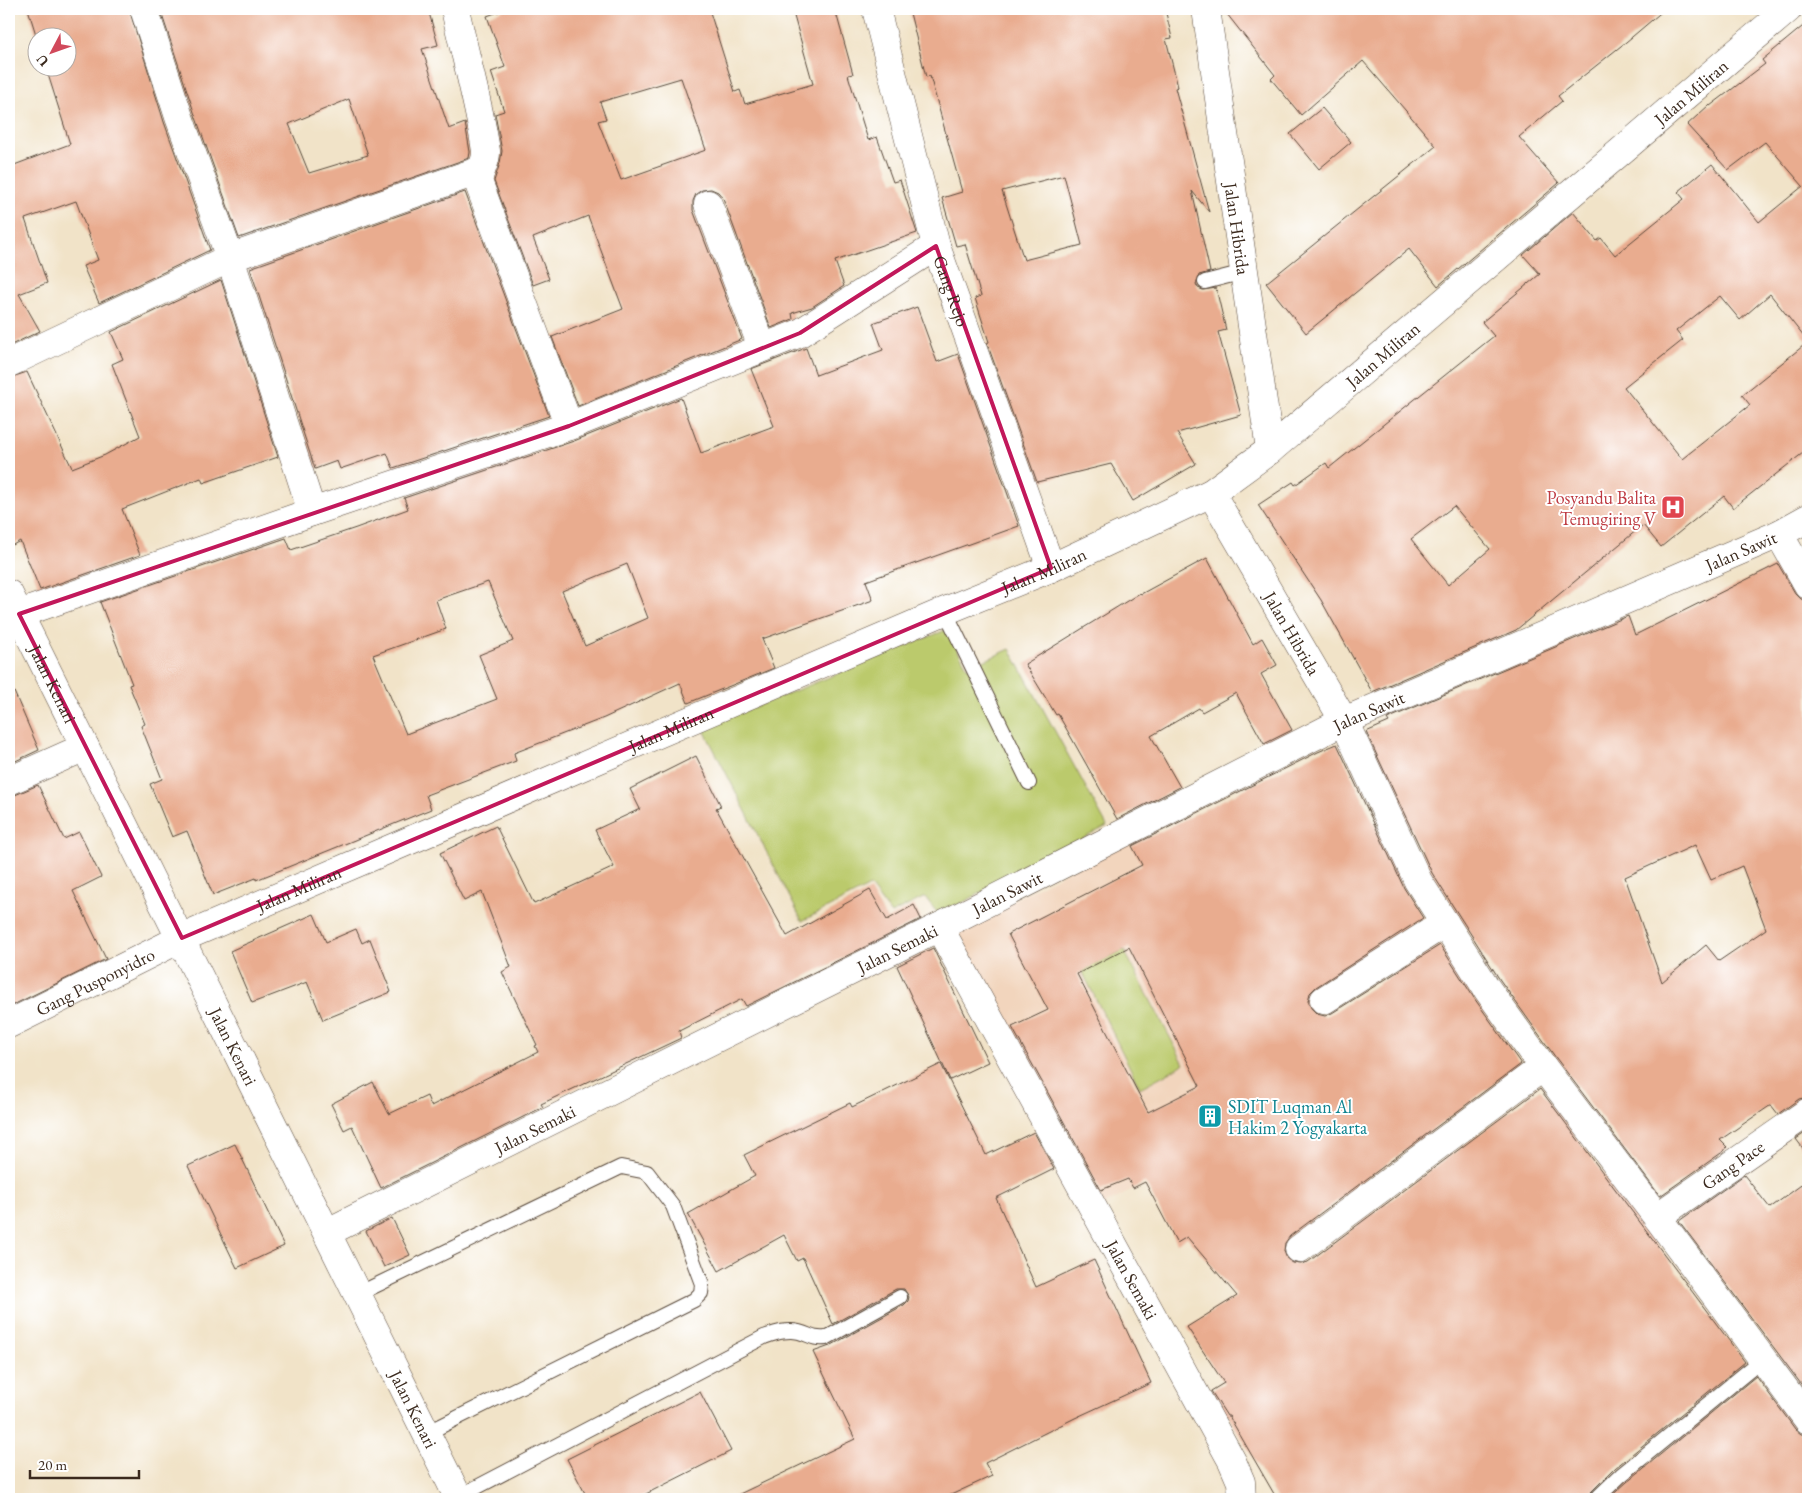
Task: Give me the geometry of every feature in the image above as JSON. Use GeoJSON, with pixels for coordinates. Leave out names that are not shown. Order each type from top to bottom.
{"type":"FeatureCollection","features":[{"type":"Feature","properties":{"kind":"street"},"geometry":{"type":"LineString","coordinates":[[144,9],[179,117],[230,258],[312,512]]}},
{"type":"Feature","properties":{"kind":"street"},"geometry":{"type":"LineString","coordinates":[[455,9],[483,132],[486,154],[485,162],[479,175],[479,184],[570,426]]}},
{"type":"Feature","properties":{"kind":"street","name":"Gang Rejo"},"geometry":{"type":"LineString","coordinates":[[876,9],[936,246],[1051,568]]}},
{"type":"Feature","properties":{"kind":"street","name":"Jalan Hibrida"},"geometry":{"type":"LineString","coordinates":[[1206,9],[1270,450]]}},
{"type":"Feature","properties":{"kind":"street","name":"Jalan Miliran"},"geometry":{"type":"LineString","coordinates":[[182,938],[945,611],[1051,568],[1211,493],[1270,450],[1788,9]]}},
{"type":"Feature","properties":{"kind":"street"},"geometry":{"type":"LineString","coordinates":[[9,363],[230,258],[481,170]]}},
{"type":"Feature","properties":{"kind":"street"},"geometry":{"type":"LineString","coordinates":[[708,204],[762,348]]}},
{"type":"Feature","properties":{"kind":"street"},"geometry":{"type":"LineString","coordinates":[[14,604],[312,512],[570,426],[800,333],[936,246]]}},
{"type":"Feature","properties":{"kind":"street","name":"Jalan Hibrida"},"geometry":{"type":"LineString","coordinates":[[1211,493],[1344,721],[1418,881],[1487,989],[1543,1067],[1808,1420]]}},
{"type":"Feature","properties":{"kind":"street","name":"Jalan Sawit"},"geometry":{"type":"LineString","coordinates":[[939,927],[1344,721],[1780,534],[1808,518]]}},
{"type":"Feature","properties":{"kind":"street"},"geometry":{"type":"LineString","coordinates":[[1780,534],[1808,585]]}},
{"type":"Feature","properties":{"kind":"street","name":"Jalan Kenari"},"geometry":{"type":"LineString","coordinates":[[14,604],[182,938],[459,1498]]}},
{"type":"Feature","properties":{"kind":"street"},"geometry":{"type":"LineString","coordinates":[[9,781],[86,747]]}},
{"type":"Feature","properties":{"kind":"street"},"geometry":{"type":"LineString","coordinates":[[1324,1000],[1445,923]]}},
{"type":"Feature","properties":{"kind":"street","name":"Jalan Semaki"},"geometry":{"type":"LineString","coordinates":[[328,1232],[939,927],[1232,1461],[1241,1482],[1242,1499]]}},
{"type":"Feature","properties":{"kind":"street","name":"Gang Pusponyidro"},"geometry":{"type":"LineString","coordinates":[[9,1024],[182,938]]}},
{"type":"Feature","properties":{"kind":"street"},"geometry":{"type":"LineString","coordinates":[[1299,1249],[1543,1067]]}},
{"type":"Feature","properties":{"kind":"street","name":"Gang Pace"},"geometry":{"type":"LineString","coordinates":[[1657,1217],[1808,1112]]}},
{"type":"Feature","properties":{"kind":"lane"},"geometry":{"type":"LineString","coordinates":[[1205,282],[1244,272]]}},
{"type":"Feature","properties":{"kind":"lane"},"geometry":{"type":"LineString","coordinates":[[945,611],[1029,783]]}},
{"type":"Feature","properties":{"kind":"lane"},"geometry":{"type":"LineString","coordinates":[[358,1294],[621,1167],[647,1172],[672,1206],[702,1284],[701,1293],[694,1300],[427,1432]]}},
{"type":"Feature","properties":{"kind":"lane"},"geometry":{"type":"LineString","coordinates":[[459,1498],[764,1337],[782,1331],[799,1332],[814,1338],[826,1338],[900,1296]]}},
{"type":"Feature","properties":{"kind":"lane"},"geometry":{"type":"LineString","coordinates":[[1596,1499],[1621,1475],[1763,1359]]}},
{"type":"Feature","properties":{"kind":"highlighted area"},"geometry":{"type":"Polygon","coordinates":[[[936,246],[1051,568],[182,938],[19,614],[569,426],[800,333],[936,246]]]}},
{"type":"Feature","properties":{"kind":"shaded area"},"geometry":{"type":"Polygon","coordinates":[[[1145,831],[1254,1039],[1312,1095],[1102,1206],[956,930],[1145,831]]]}},
{"type":"Feature","properties":{"kind":"green space"},"geometry":{"type":"Polygon","coordinates":[[[946,630],[968,668],[1010,649],[1107,826],[939,915],[925,897],[891,914],[870,886],[802,921],[703,728],[946,630]]]}},
{"type":"Feature","properties":{"kind":"green space"},"geometry":{"type":"Polygon","coordinates":[[[1124,950],[1184,1064],[1140,1088],[1082,971],[1124,950]]]}},
{"type":"Feature","properties":{"kind":"building"},"geometry":{"type":"Polygon","coordinates":[[[28,9],[129,9],[164,122],[210,250],[99,303],[83,266],[98,260],[76,201],[25,219],[47,283],[19,294],[40,331],[9,346],[9,167],[70,144],[49,78],[78,78],[78,28],[34,28],[28,9]]]}},
{"type":"Feature","properties":{"kind":"building"},"geometry":{"type":"Polygon","coordinates":[[[160,9],[428,9],[438,45],[422,49],[449,129],[465,123],[470,152],[469,158],[239,238],[160,9]],[[349,99],[289,124],[309,173],[368,155],[349,99]]]}},
{"type":"Feature","properties":{"kind":"building"},"geometry":{"type":"Polygon","coordinates":[[[506,9],[709,9],[735,92],[740,90],[745,104],[813,84],[792,9],[835,9],[853,74],[848,75],[868,140],[877,137],[893,182],[900,180],[917,233],[835,261],[844,286],[812,307],[792,313],[793,319],[771,328],[723,198],[718,192],[711,189],[702,190],[696,194],[693,201],[693,210],[742,339],[578,406],[552,337],[623,309],[588,216],[533,238],[549,279],[533,285],[494,181],[502,151],[495,114],[504,111],[491,72],[505,67],[487,16],[506,9]],[[681,78],[600,102],[606,119],[598,121],[621,180],[706,150],[681,78]]]}},
{"type":"Feature","properties":{"kind":"building"},"geometry":{"type":"Polygon","coordinates":[[[909,9],[1165,9],[1172,38],[1166,39],[1178,87],[1175,88],[1209,212],[1192,191],[1210,272],[1199,275],[1196,284],[1198,288],[1203,290],[1216,288],[1226,330],[1218,332],[1241,415],[1177,433],[1196,464],[1133,501],[1111,464],[1037,482],[987,343],[989,342],[975,298],[981,296],[965,244],[956,246],[942,198],[962,192],[930,76],[926,77],[909,9]],[[1064,175],[1002,191],[1024,260],[1082,245],[1064,175]]]}},
{"type":"Feature","properties":{"kind":"building"},"geometry":{"type":"Polygon","coordinates":[[[1223,9],[1665,9],[1558,96],[1562,101],[1519,137],[1559,183],[1438,286],[1409,249],[1306,333],[1266,283],[1436,146],[1363,61],[1301,115],[1271,79],[1275,75],[1223,9]]]}},
{"type":"Feature","properties":{"kind":"building"},"geometry":{"type":"Polygon","coordinates":[[[1808,22],[1808,342],[1808,449],[1733,508],[1724,496],[1661,547],[1643,525],[1516,630],[1372,692],[1321,600],[1258,505],[1293,482],[1295,485],[1326,463],[1329,468],[1494,336],[1482,322],[1540,274],[1523,255],[1573,212],[1597,241],[1601,238],[1615,255],[1684,199],[1678,192],[1712,164],[1759,222],[1803,186],[1765,142],[1728,170],[1687,125],[1709,105],[1765,64],[1762,60],[1808,22]],[[1770,294],[1740,320],[1720,296],[1676,331],[1683,340],[1624,387],[1682,459],[1750,405],[1742,395],[1808,342],[1770,294]],[[1454,506],[1411,539],[1448,585],[1490,549],[1454,506]]]}},
{"type":"Feature","properties":{"kind":"building"},"geometry":{"type":"Polygon","coordinates":[[[1322,108],[1351,142],[1319,169],[1290,134],[1322,108]]]}},
{"type":"Feature","properties":{"kind":"building"},"geometry":{"type":"Polygon","coordinates":[[[465,192],[549,416],[393,468],[387,453],[340,469],[337,461],[315,469],[250,268],[465,192]]]}},
{"type":"Feature","properties":{"kind":"building"},"geometry":{"type":"Polygon","coordinates":[[[221,280],[278,457],[203,483],[201,478],[122,509],[140,555],[40,590],[20,541],[9,547],[9,378],[27,372],[72,468],[105,455],[140,436],[112,364],[123,359],[111,332],[221,280]]]}},
{"type":"Feature","properties":{"kind":"building"},"geometry":{"type":"Polygon","coordinates":[[[917,307],[937,362],[958,354],[1019,526],[866,581],[873,600],[762,639],[774,668],[688,703],[680,683],[604,718],[514,753],[516,761],[426,795],[431,809],[256,880],[256,878],[213,895],[187,831],[172,837],[150,784],[162,779],[141,726],[145,724],[129,685],[132,684],[100,602],[286,538],[291,550],[356,528],[408,509],[404,498],[574,441],[681,398],[701,453],[774,426],[751,369],[806,348],[816,375],[883,350],[873,323],[917,307]],[[627,564],[562,591],[585,646],[648,618],[627,564]],[[488,582],[436,600],[446,629],[373,655],[406,734],[497,699],[479,655],[513,641],[488,582]]]}},
{"type":"Feature","properties":{"kind":"building"},"geometry":{"type":"Polygon","coordinates":[[[1207,558],[1253,644],[1262,638],[1277,665],[1261,674],[1292,730],[1264,744],[1236,693],[1202,712],[1199,708],[1151,736],[1180,787],[1117,819],[1058,714],[1056,715],[1025,664],[1140,593],[1207,558]]]}},
{"type":"Feature","properties":{"kind":"building"},"geometry":{"type":"Polygon","coordinates":[[[1778,564],[1795,593],[1801,599],[1808,601],[1808,1097],[1799,1099],[1778,1114],[1771,1105],[1720,1140],[1727,1147],[1724,1151],[1660,1196],[1500,980],[1432,873],[1366,732],[1389,722],[1387,719],[1628,616],[1635,635],[1778,564]],[[1695,845],[1625,877],[1662,982],[1706,945],[1719,961],[1766,929],[1742,866],[1711,880],[1695,845]]]}},
{"type":"Feature","properties":{"kind":"building"},"geometry":{"type":"Polygon","coordinates":[[[9,680],[39,750],[9,764],[9,680]]]}},
{"type":"Feature","properties":{"kind":"building"},"geometry":{"type":"Polygon","coordinates":[[[1337,744],[1404,888],[1423,918],[1316,987],[1310,993],[1308,1001],[1311,1008],[1317,1014],[1325,1016],[1332,1013],[1440,945],[1474,998],[1521,1064],[1290,1236],[1285,1243],[1284,1251],[1287,1259],[1293,1263],[1301,1264],[1308,1262],[1540,1089],[1745,1362],[1615,1468],[1590,1493],[1587,1499],[1277,1499],[1229,1416],[1227,1416],[1211,1391],[1224,1383],[1187,1327],[1237,1296],[1187,1237],[1177,1243],[1145,1182],[1133,1188],[1128,1179],[1101,1190],[1012,1027],[1048,1010],[1008,934],[1142,865],[1132,846],[1337,744]],[[1129,947],[1077,974],[1148,1112],[1200,1086],[1129,947]]]}},
{"type":"Feature","properties":{"kind":"building"},"geometry":{"type":"Polygon","coordinates":[[[696,756],[721,806],[716,808],[787,936],[870,890],[887,920],[914,905],[921,919],[746,1006],[742,999],[679,1031],[681,1038],[541,1104],[543,1107],[381,1188],[352,1126],[344,1130],[331,1104],[373,1082],[389,1114],[427,1096],[431,1106],[538,1052],[535,1046],[537,1045],[502,972],[511,967],[482,892],[464,901],[440,853],[496,826],[534,904],[614,867],[595,830],[640,809],[630,789],[696,756]]]}},
{"type":"Feature","properties":{"kind":"building"},"geometry":{"type":"Polygon","coordinates":[[[38,785],[64,839],[79,832],[101,877],[73,891],[106,959],[9,1007],[9,796],[38,785]]]}},
{"type":"Feature","properties":{"kind":"building"},"geometry":{"type":"Polygon","coordinates":[[[314,914],[326,942],[356,929],[362,943],[370,939],[391,992],[323,1020],[307,982],[252,1003],[230,951],[314,914]]]}},
{"type":"Feature","properties":{"kind":"building"},"geometry":{"type":"Polygon","coordinates":[[[933,948],[988,1062],[950,1080],[897,966],[933,948]]]}},
{"type":"Feature","properties":{"kind":"building"},"geometry":{"type":"Polygon","coordinates":[[[941,1064],[986,1155],[1034,1132],[1054,1169],[996,1198],[1036,1287],[1094,1260],[1151,1383],[985,1463],[992,1476],[942,1499],[729,1499],[855,1439],[813,1352],[830,1346],[904,1305],[909,1297],[904,1289],[896,1289],[833,1324],[803,1258],[797,1261],[784,1235],[719,1271],[688,1214],[755,1176],[744,1155],[850,1103],[852,1107],[941,1064]]]}},
{"type":"Feature","properties":{"kind":"building"},"geometry":{"type":"Polygon","coordinates":[[[1808,1131],[1808,1155],[1796,1139],[1808,1131]]]}},
{"type":"Feature","properties":{"kind":"building"},"geometry":{"type":"Polygon","coordinates":[[[235,1144],[284,1246],[237,1268],[188,1166],[235,1144]]]}},
{"type":"Feature","properties":{"kind":"building"},"geometry":{"type":"Polygon","coordinates":[[[1744,1175],[1770,1208],[1808,1180],[1807,1392],[1679,1221],[1744,1175]]]}},
{"type":"Feature","properties":{"kind":"building"},"geometry":{"type":"Polygon","coordinates":[[[392,1218],[410,1255],[384,1267],[366,1231],[392,1218]]]}},
{"type":"Feature","properties":{"kind":"building"},"geometry":{"type":"Polygon","coordinates":[[[1756,1376],[1795,1429],[1801,1434],[1808,1435],[1808,1499],[1608,1499],[1627,1482],[1756,1376]]]}},
{"type":"Feature","properties":{"kind":"building"},"geometry":{"type":"Polygon","coordinates":[[[700,1392],[731,1451],[636,1499],[588,1499],[567,1459],[700,1392]]]}},
{"type":"Feature","properties":{"kind":"place","name":"Posyandu Balita Temugiring V"},"geometry":{"type":"Point","coordinates":[1673,507]}},
{"type":"Feature","properties":{"kind":"place","name":"SDIT Luqman Al Hakim 2 Yogyakarta"},"geometry":{"type":"Point","coordinates":[1210,1116]}}]}
